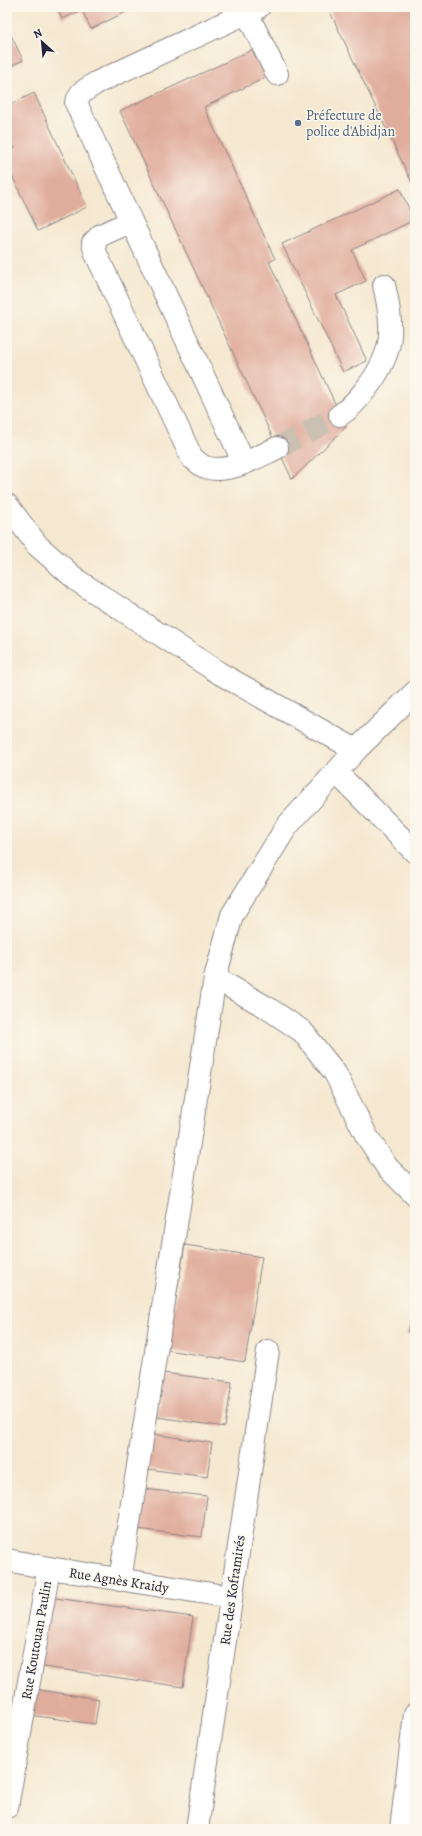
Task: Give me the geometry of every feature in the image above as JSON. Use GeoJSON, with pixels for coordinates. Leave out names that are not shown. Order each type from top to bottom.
{"type":"FeatureCollection","features":[{"type":"Feature","properties":{"kind":"street"},"geometry":{"type":"LineString","coordinates":[[244,463],[130,222],[76,103],[81,93],[96,83],[250,9],[276,74]]}},
{"type":"Feature","properties":{"kind":"street"},"geometry":{"type":"LineString","coordinates":[[130,222],[101,235],[93,243],[96,254],[192,458],[204,467],[223,468],[244,463],[278,448]]}},
{"type":"Feature","properties":{"kind":"street"},"geometry":{"type":"LineString","coordinates":[[340,415],[350,408],[376,376],[386,355],[391,334],[390,311],[384,285]]}},
{"type":"Feature","properties":{"kind":"street"},"geometry":{"type":"LineString","coordinates":[[7,505],[38,546],[78,581],[219,673],[356,750]]}},
{"type":"Feature","properties":{"kind":"street"},"geometry":{"type":"LineString","coordinates":[[120,1580],[215,978],[232,915],[287,826],[356,750],[415,692]]}},
{"type":"Feature","properties":{"kind":"street"},"geometry":{"type":"LineString","coordinates":[[336,772],[415,852]]}},
{"type":"Feature","properties":{"kind":"street"},"geometry":{"type":"LineString","coordinates":[[215,978],[266,1007],[302,1032],[335,1073],[366,1135],[387,1167],[415,1195]]}},
{"type":"Feature","properties":{"kind":"street","name":"Rue des Koframirés"},"geometry":{"type":"LineString","coordinates":[[197,1829],[268,1351]]}},
{"type":"Feature","properties":{"kind":"street","name":"Rue Agnès Kraidy"},"geometry":{"type":"LineString","coordinates":[[7,1560],[120,1580],[231,1597]]}},
{"type":"Feature","properties":{"kind":"street","name":"Rue Koutouan Paulin"},"geometry":{"type":"LineString","coordinates":[[7,1807],[48,1568]]}},
{"type":"Feature","properties":{"kind":"street"},"geometry":{"type":"LineString","coordinates":[[401,1829],[415,1714]]}},
{"type":"Feature","properties":{"kind":"building"},"geometry":{"type":"Polygon","coordinates":[[[57,7],[136,7],[91,29],[82,10],[62,19],[57,7]]]}},
{"type":"Feature","properties":{"kind":"building"},"geometry":{"type":"Polygon","coordinates":[[[341,7],[415,7],[415,189],[330,12],[341,7]]]}},
{"type":"Feature","properties":{"kind":"building"},"geometry":{"type":"Polygon","coordinates":[[[7,27],[23,60],[7,68],[7,27]]]}},
{"type":"Feature","properties":{"kind":"building"},"geometry":{"type":"Polygon","coordinates":[[[254,49],[267,77],[204,107],[275,259],[269,262],[346,427],[292,479],[120,111],[254,49]]]}},
{"type":"Feature","properties":{"kind":"building"},"geometry":{"type":"Polygon","coordinates":[[[34,93],[87,207],[38,231],[7,165],[7,152],[15,148],[7,131],[7,106],[34,93]]]}},
{"type":"Feature","properties":{"kind":"building"},"geometry":{"type":"Polygon","coordinates":[[[400,189],[414,220],[352,250],[366,281],[336,295],[367,361],[343,372],[282,244],[400,189]]]}},
{"type":"Feature","properties":{"kind":"building"},"geometry":{"type":"Polygon","coordinates":[[[185,1245],[262,1257],[245,1362],[167,1350],[185,1245]]]}},
{"type":"Feature","properties":{"kind":"building"},"geometry":{"type":"Polygon","coordinates":[[[415,1316],[415,1334],[407,1332],[415,1316]]]}},
{"type":"Feature","properties":{"kind":"building"},"geometry":{"type":"Polygon","coordinates":[[[163,1373],[232,1382],[225,1427],[157,1417],[163,1373]]]}},
{"type":"Feature","properties":{"kind":"building"},"geometry":{"type":"Polygon","coordinates":[[[153,1434],[212,1443],[207,1477],[148,1469],[153,1434]]]}},
{"type":"Feature","properties":{"kind":"building"},"geometry":{"type":"Polygon","coordinates":[[[143,1489],[207,1496],[202,1537],[137,1529],[143,1489]]]}},
{"type":"Feature","properties":{"kind":"building"},"geometry":{"type":"Polygon","coordinates":[[[48,1597],[193,1617],[183,1687],[38,1666],[48,1597]]]}},
{"type":"Feature","properties":{"kind":"building"},"geometry":{"type":"Polygon","coordinates":[[[33,1689],[99,1699],[95,1724],[29,1715],[33,1689]]]}},
{"type":"Feature","properties":{"kind":"tunnel"},"geometry":{"type":"LineString","coordinates":[[277,448],[340,415]]}},
{"type":"Feature","properties":{"kind":"place","name":"Préfecture de police d'Abidjan"},"geometry":{"type":"Point","coordinates":[298,123]}}]}
